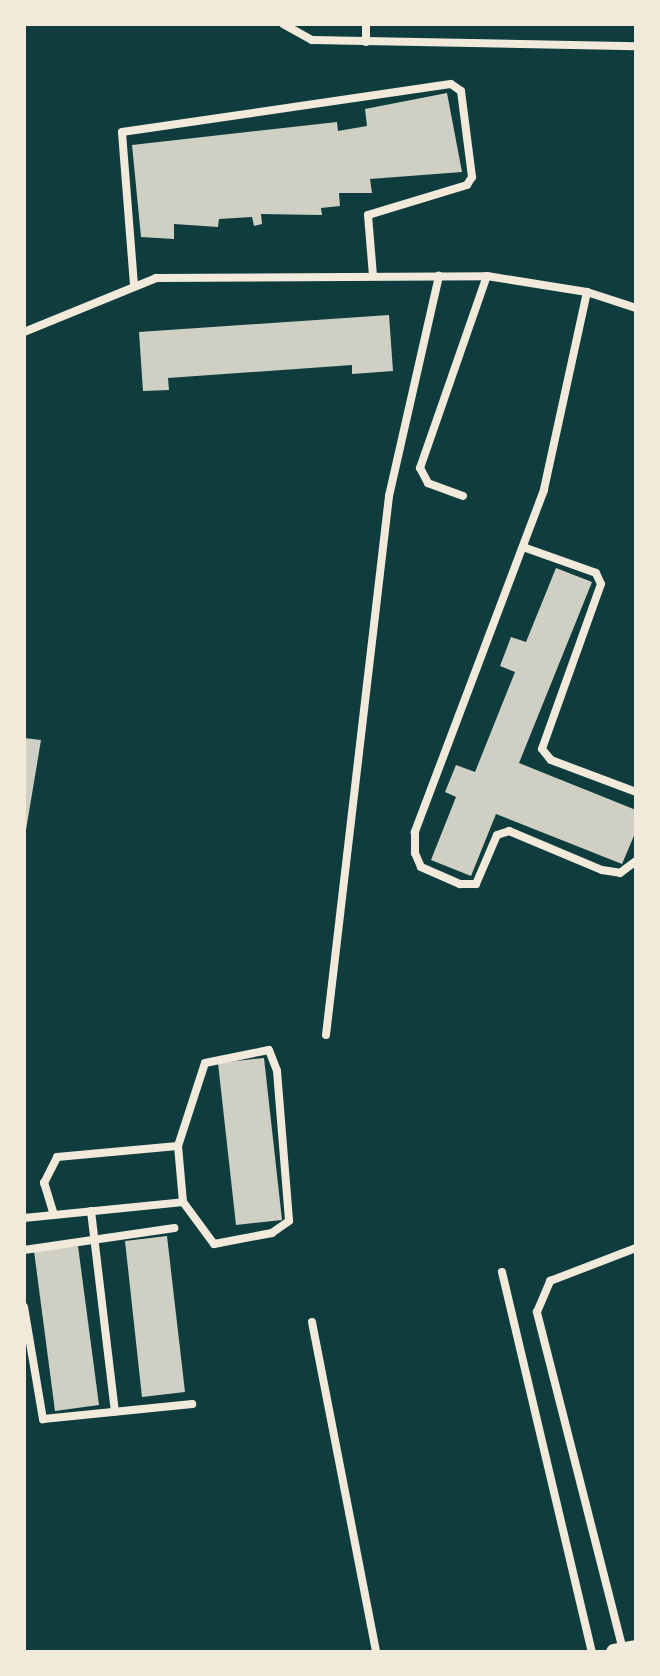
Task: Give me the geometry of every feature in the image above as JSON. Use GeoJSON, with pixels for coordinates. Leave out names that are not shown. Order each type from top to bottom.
{"type":"FeatureCollection","features":[{"type":"Feature","properties":{"kind":"street"},"geometry":{"type":"LineString","coordinates":[[283,24],[312,40],[636,46]]}},
{"type":"Feature","properties":{"kind":"street"},"geometry":{"type":"LineString","coordinates":[[366,24],[366,42]]}},
{"type":"Feature","properties":{"kind":"street"},"geometry":{"type":"LineString","coordinates":[[134,285],[122,132],[451,84],[461,91],[472,177],[467,185],[368,215],[373,276]]}},
{"type":"Feature","properties":{"kind":"street"},"geometry":{"type":"LineString","coordinates":[[326,1035],[389,496],[439,276]]}},
{"type":"Feature","properties":{"kind":"street"},"geometry":{"type":"LineString","coordinates":[[463,496],[428,483],[420,468],[487,276]]}},
{"type":"Feature","properties":{"kind":"street"},"geometry":{"type":"LineString","coordinates":[[24,332],[156,278],[487,276],[587,292],[636,308]]}},
{"type":"Feature","properties":{"kind":"street"},"geometry":{"type":"LineString","coordinates":[[587,292],[544,490],[415,832],[415,853],[421,867],[460,884],[476,884],[497,835],[509,831],[602,870],[620,873],[636,861]]}},
{"type":"Feature","properties":{"kind":"street"},"geometry":{"type":"LineString","coordinates":[[523,547],[596,573],[601,584],[542,749],[551,760],[636,792]]}},
{"type":"Feature","properties":{"kind":"street"},"geometry":{"type":"LineString","coordinates":[[269,1050],[277,1071],[285,1229],[214,1244],[183,1202],[178,1146],[205,1063],[269,1050]]}},
{"type":"Feature","properties":{"kind":"street"},"geometry":{"type":"LineString","coordinates":[[54,1215],[44,1183],[57,1157],[178,1146]]}},
{"type":"Feature","properties":{"kind":"street"},"geometry":{"type":"LineString","coordinates":[[24,1218],[183,1202]]}},
{"type":"Feature","properties":{"kind":"street"},"geometry":{"type":"LineString","coordinates":[[91,1211],[115,1412]]}},
{"type":"Feature","properties":{"kind":"street"},"geometry":{"type":"LineString","coordinates":[[24,1250],[174,1228]]}},
{"type":"Feature","properties":{"kind":"street"},"geometry":{"type":"LineString","coordinates":[[624,1650],[537,1312],[550,1281],[636,1248]]}},
{"type":"Feature","properties":{"kind":"street"},"geometry":{"type":"LineString","coordinates":[[502,1272],[592,1652]]}},
{"type":"Feature","properties":{"kind":"street"},"geometry":{"type":"LineString","coordinates":[[24,1307],[43,1419],[192,1404]]}},
{"type":"Feature","properties":{"kind":"street"},"geometry":{"type":"LineString","coordinates":[[312,1322],[376,1652]]}},
{"type":"Feature","properties":{"kind":"building"},"geometry":{"type":"Polygon","coordinates":[[[447,93],[462,172],[370,179],[372,193],[339,193],[340,206],[321,208],[322,215],[261,214],[262,224],[254,226],[252,217],[219,219],[218,227],[174,224],[174,239],[141,237],[132,145],[337,122],[338,131],[367,126],[365,109],[447,93]]]}},
{"type":"Feature","properties":{"kind":"building"},"geometry":{"type":"Polygon","coordinates":[[[389,315],[393,371],[352,374],[352,365],[168,378],[169,390],[143,391],[139,332],[389,315]]]}},
{"type":"Feature","properties":{"kind":"building"},"geometry":{"type":"Polygon","coordinates":[[[556,568],[592,582],[519,763],[636,810],[636,831],[622,864],[496,814],[471,876],[431,860],[456,797],[445,792],[456,765],[475,772],[515,672],[500,666],[511,637],[526,642],[556,568]]]}},
{"type":"Feature","properties":{"kind":"building"},"geometry":{"type":"Polygon","coordinates":[[[24,738],[41,740],[26,830],[24,830],[24,738]]]}},
{"type":"Feature","properties":{"kind":"building"},"geometry":{"type":"Polygon","coordinates":[[[264,1058],[282,1220],[236,1225],[218,1063],[264,1058]]]}},
{"type":"Feature","properties":{"kind":"building"},"geometry":{"type":"Polygon","coordinates":[[[167,1236],[185,1392],[142,1397],[125,1241],[167,1236]]]}},
{"type":"Feature","properties":{"kind":"building"},"geometry":{"type":"Polygon","coordinates":[[[78,1246],[99,1405],[55,1411],[34,1251],[78,1246]]]}}]}
